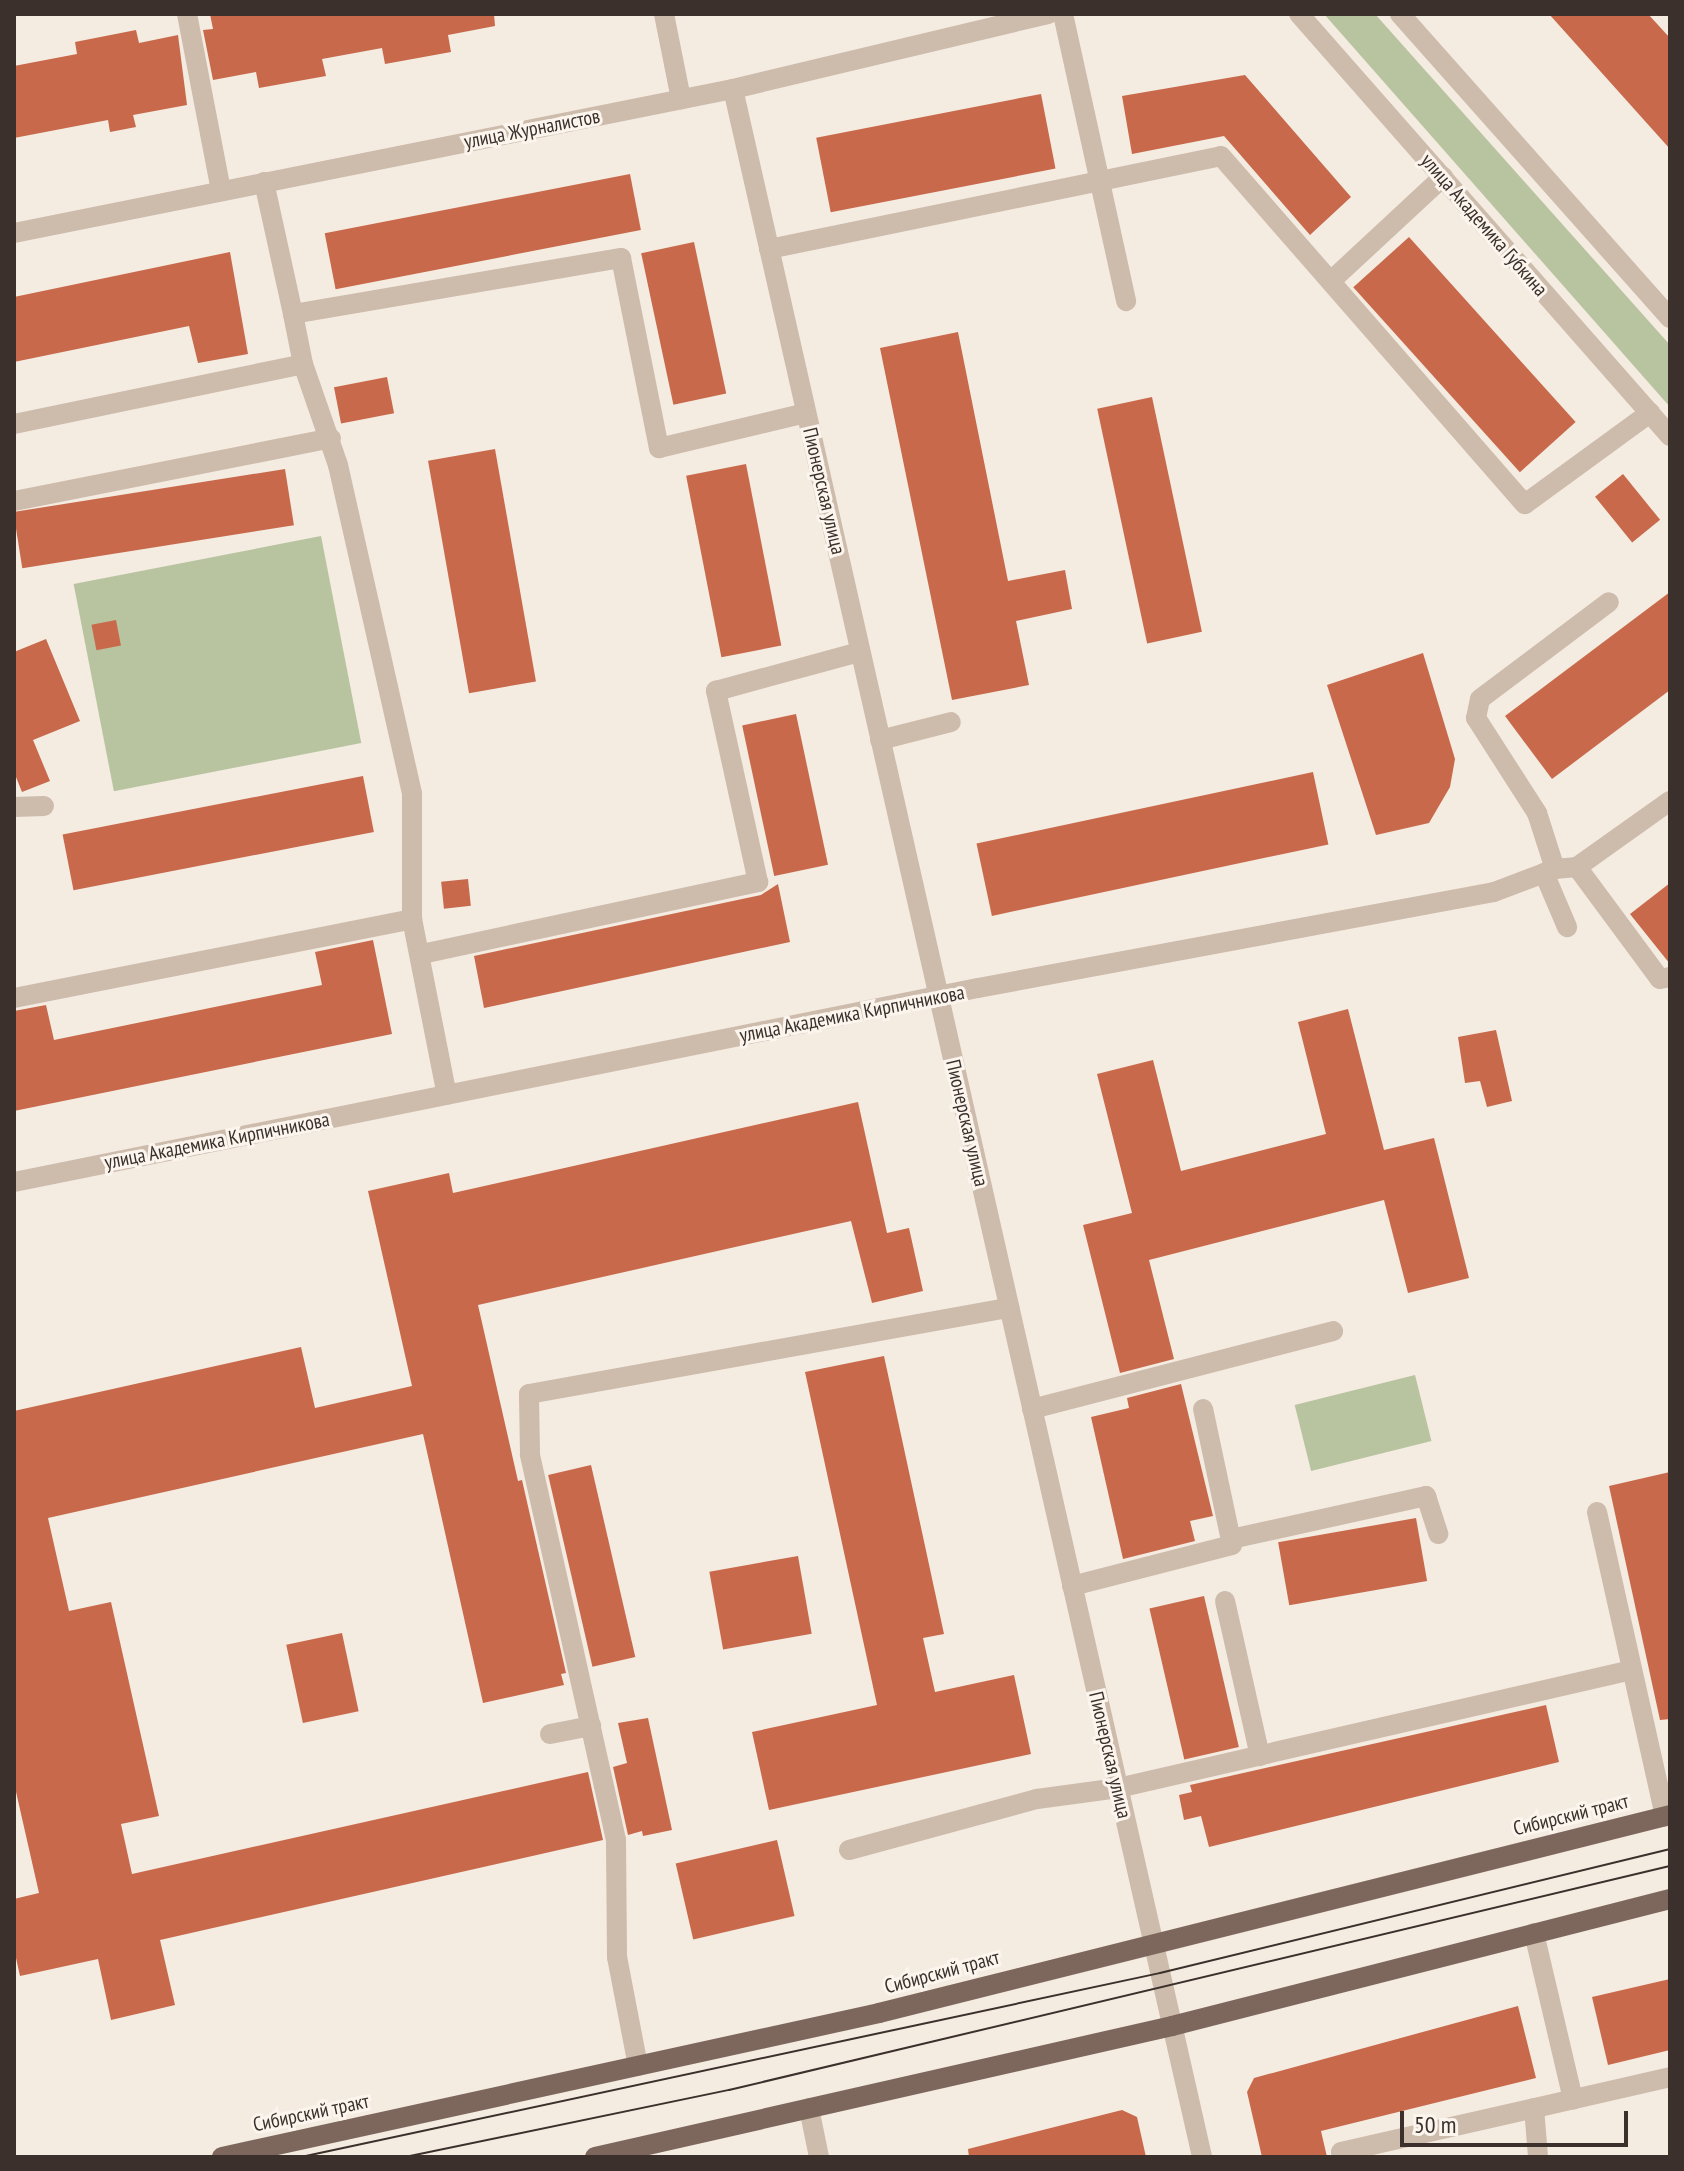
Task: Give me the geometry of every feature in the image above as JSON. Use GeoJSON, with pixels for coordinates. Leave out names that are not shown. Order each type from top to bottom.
{"type":"FeatureCollection","features":[{"type":"Feature","properties":{"kind":"main road","name":"Сибирский тракт"},"geometry":{"type":"LineString","coordinates":[[222,2157],[879,2013],[1153,1942],[1667,1816]]}},
{"type":"Feature","properties":{"kind":"main road"},"geometry":{"type":"LineString","coordinates":[[595,2157],[1172,2026],[1670,1899]]}},
{"type":"Feature","properties":{"kind":"street"},"geometry":{"type":"LineString","coordinates":[[187,14],[221,191]]}},
{"type":"Feature","properties":{"kind":"street"},"geometry":{"type":"LineString","coordinates":[[664,14],[681,99]]}},
{"type":"Feature","properties":{"kind":"street","name":"улица Журналистов"},"geometry":{"type":"LineString","coordinates":[[14,233],[733,89],[1048,14]]}},
{"type":"Feature","properties":{"kind":"street"},"geometry":{"type":"LineString","coordinates":[[1063,14],[1103,182],[1126,301]]}},
{"type":"Feature","properties":{"kind":"street","name":"улица Академика Губкина"},"geometry":{"type":"LineString","coordinates":[[1299,14],[1670,436]]}},
{"type":"Feature","properties":{"kind":"street"},"geometry":{"type":"LineString","coordinates":[[1411,18],[1670,318]]}},
{"type":"Feature","properties":{"kind":"street","name":"Пионерская улица"},"geometry":{"type":"LineString","coordinates":[[733,89],[1202,2157]]}},
{"type":"Feature","properties":{"kind":"street"},"geometry":{"type":"LineString","coordinates":[[769,249],[1221,156],[1525,504],[1650,413]]}},
{"type":"Feature","properties":{"kind":"street"},"geometry":{"type":"LineString","coordinates":[[1331,281],[1443,177]]}},
{"type":"Feature","properties":{"kind":"street"},"geometry":{"type":"LineString","coordinates":[[264,182],[303,364],[331,438],[347,464],[412,794],[412,919],[422,954],[447,1095]]}},
{"type":"Feature","properties":{"kind":"street"},"geometry":{"type":"LineString","coordinates":[[293,314],[621,258],[659,448],[806,413]]}},
{"type":"Feature","properties":{"kind":"street"},"geometry":{"type":"LineString","coordinates":[[14,424],[303,364]]}},
{"type":"Feature","properties":{"kind":"street"},"geometry":{"type":"LineString","coordinates":[[14,501],[331,438]]}},
{"type":"Feature","properties":{"kind":"street"},"geometry":{"type":"LineString","coordinates":[[1567,927],[1537,813],[1476,718],[1480,699],[1609,602]]}},
{"type":"Feature","properties":{"kind":"street"},"geometry":{"type":"LineString","coordinates":[[422,954],[758,882],[716,691],[860,652]]}},
{"type":"Feature","properties":{"kind":"street"},"geometry":{"type":"LineString","coordinates":[[880,740],[951,722]]}},
{"type":"Feature","properties":{"kind":"street"},"geometry":{"type":"LineString","coordinates":[[1670,801],[1577,867],[1660,979],[1670,977]]}},
{"type":"Feature","properties":{"kind":"street"},"geometry":{"type":"LineString","coordinates":[[14,807],[44,806]]}},
{"type":"Feature","properties":{"kind":"street","name":"улица Академика Кирпичникова"},"geometry":{"type":"LineString","coordinates":[[14,1182],[939,996],[1494,892],[1550,871],[1577,867]]}},
{"type":"Feature","properties":{"kind":"street"},"geometry":{"type":"LineString","coordinates":[[14,998],[412,919]]}},
{"type":"Feature","properties":{"kind":"street"},"geometry":{"type":"LineString","coordinates":[[638,2066],[617,1957],[616,1840],[530,1454],[529,1394],[1009,1308]]}},
{"type":"Feature","properties":{"kind":"street"},"geometry":{"type":"LineString","coordinates":[[1032,1409],[1333,1331]]}},
{"type":"Feature","properties":{"kind":"street"},"geometry":{"type":"LineString","coordinates":[[1072,1586],[1232,1545],[1203,1409]]}},
{"type":"Feature","properties":{"kind":"street"},"geometry":{"type":"LineString","coordinates":[[1231,1539],[1426,1496],[1438,1534]]}},
{"type":"Feature","properties":{"kind":"street"},"geometry":{"type":"LineString","coordinates":[[1597,1512],[1667,1816]]}},
{"type":"Feature","properties":{"kind":"street"},"geometry":{"type":"LineString","coordinates":[[1225,1601],[1260,1756]]}},
{"type":"Feature","properties":{"kind":"street"},"geometry":{"type":"LineString","coordinates":[[849,1850],[1037,1799],[1118,1788],[1632,1670]]}},
{"type":"Feature","properties":{"kind":"street"},"geometry":{"type":"LineString","coordinates":[[550,1734],[591,1726]]}},
{"type":"Feature","properties":{"kind":"street"},"geometry":{"type":"LineString","coordinates":[[1534,1933],[1573,2099]]}},
{"type":"Feature","properties":{"kind":"street"},"geometry":{"type":"LineString","coordinates":[[1343,2157],[1341,2152],[1670,2077]]}},
{"type":"Feature","properties":{"kind":"street"},"geometry":{"type":"LineString","coordinates":[[809,2108],[819,2157]]}},
{"type":"Feature","properties":{"kind":"street"},"geometry":{"type":"LineString","coordinates":[[1534,2108],[1538,2157]]}},
{"type":"Feature","properties":{"kind":"green space"},"geometry":{"type":"Polygon","coordinates":[[[1324,14],[1375,14],[1670,345],[1670,407],[1324,14]]]}},
{"type":"Feature","properties":{"kind":"green space"},"geometry":{"type":"Polygon","coordinates":[[[321,536],[361,743],[114,791],[74,584],[321,536]]]}},
{"type":"Feature","properties":{"kind":"green space"},"geometry":{"type":"Polygon","coordinates":[[[1415,1375],[1431,1441],[1311,1471],[1295,1405],[1415,1375]]]}},
{"type":"Feature","properties":{"kind":"building"},"geometry":{"type":"Polygon","coordinates":[[[210,14],[494,14],[495,26],[448,35],[451,52],[385,64],[382,48],[322,59],[326,76],[259,88],[256,72],[213,80],[203,30],[213,29],[210,14]]]}},
{"type":"Feature","properties":{"kind":"building"},"geometry":{"type":"Polygon","coordinates":[[[1549,14],[1648,14],[1670,38],[1670,149],[1549,14]]]}},
{"type":"Feature","properties":{"kind":"building"},"geometry":{"type":"Polygon","coordinates":[[[136,30],[139,43],[178,35],[187,105],[133,115],[136,127],[110,132],[108,120],[14,138],[14,66],[77,54],[75,42],[136,30]]]}},
{"type":"Feature","properties":{"kind":"building"},"geometry":{"type":"Polygon","coordinates":[[[1245,75],[1351,197],[1310,235],[1224,136],[1132,154],[1122,96],[1245,75]]]}},
{"type":"Feature","properties":{"kind":"building"},"geometry":{"type":"Polygon","coordinates":[[[1041,94],[1056,169],[831,212],[816,138],[1041,94]]]}},
{"type":"Feature","properties":{"kind":"building"},"geometry":{"type":"Polygon","coordinates":[[[630,174],[641,230],[336,289],[325,233],[630,174]]]}},
{"type":"Feature","properties":{"kind":"building"},"geometry":{"type":"Polygon","coordinates":[[[1409,237],[1576,422],[1520,472],[1353,287],[1409,237]]]}},
{"type":"Feature","properties":{"kind":"building"},"geometry":{"type":"Polygon","coordinates":[[[694,242],[726,394],[673,405],[641,253],[694,242]]]}},
{"type":"Feature","properties":{"kind":"building"},"geometry":{"type":"Polygon","coordinates":[[[230,252],[248,354],[198,363],[189,326],[14,362],[14,297],[230,252]]]}},
{"type":"Feature","properties":{"kind":"building"},"geometry":{"type":"Polygon","coordinates":[[[958,332],[1008,581],[1065,570],[1072,609],[1016,621],[1029,685],[952,700],[880,348],[958,332]]]}},
{"type":"Feature","properties":{"kind":"building"},"geometry":{"type":"Polygon","coordinates":[[[387,377],[394,413],[341,424],[334,387],[387,377]]]}},
{"type":"Feature","properties":{"kind":"building"},"geometry":{"type":"Polygon","coordinates":[[[1152,397],[1202,632],[1147,643],[1097,409],[1152,397]]]}},
{"type":"Feature","properties":{"kind":"building"},"geometry":{"type":"Polygon","coordinates":[[[495,449],[536,681],[469,693],[428,461],[495,449]]]}},
{"type":"Feature","properties":{"kind":"building"},"geometry":{"type":"Polygon","coordinates":[[[746,464],[781,646],[721,657],[686,476],[746,464]]]}},
{"type":"Feature","properties":{"kind":"building"},"geometry":{"type":"Polygon","coordinates":[[[285,469],[294,525],[22,568],[14,512],[285,469]]]}},
{"type":"Feature","properties":{"kind":"building"},"geometry":{"type":"Polygon","coordinates":[[[1623,474],[1660,520],[1632,543],[1595,497],[1623,474]]]}},
{"type":"Feature","properties":{"kind":"building"},"geometry":{"type":"Polygon","coordinates":[[[1670,592],[1670,690],[1552,779],[1505,716],[1670,592]]]}},
{"type":"Feature","properties":{"kind":"building"},"geometry":{"type":"Polygon","coordinates":[[[116,620],[121,646],[96,650],[91,625],[116,620]]]}},
{"type":"Feature","properties":{"kind":"building"},"geometry":{"type":"Polygon","coordinates":[[[46,639],[80,721],[33,740],[50,781],[22,792],[14,772],[14,652],[46,639]]]}},
{"type":"Feature","properties":{"kind":"building"},"geometry":{"type":"Polygon","coordinates":[[[1423,653],[1455,759],[1450,787],[1429,823],[1376,835],[1327,685],[1423,653]]]}},
{"type":"Feature","properties":{"kind":"building"},"geometry":{"type":"Polygon","coordinates":[[[796,714],[828,865],[774,876],[742,725],[796,714]]]}},
{"type":"Feature","properties":{"kind":"building"},"geometry":{"type":"Polygon","coordinates":[[[1313,772],[1328,844],[992,916],[977,844],[1313,772]]]}},
{"type":"Feature","properties":{"kind":"building"},"geometry":{"type":"Polygon","coordinates":[[[363,776],[374,832],[73,890],[63,834],[363,776]]]}},
{"type":"Feature","properties":{"kind":"building"},"geometry":{"type":"Polygon","coordinates":[[[468,879],[471,906],[444,909],[441,882],[468,879]]]}},
{"type":"Feature","properties":{"kind":"building"},"geometry":{"type":"Polygon","coordinates":[[[1670,883],[1670,964],[1630,914],[1670,883]]]}},
{"type":"Feature","properties":{"kind":"building"},"geometry":{"type":"Polygon","coordinates":[[[778,884],[790,942],[484,1008],[474,956],[761,895],[778,884]]]}},
{"type":"Feature","properties":{"kind":"building"},"geometry":{"type":"Polygon","coordinates":[[[373,940],[392,1034],[14,1111],[14,1011],[46,1005],[54,1040],[322,985],[315,952],[373,940]]]}},
{"type":"Feature","properties":{"kind":"building"},"geometry":{"type":"Polygon","coordinates":[[[1348,1009],[1384,1150],[1434,1138],[1469,1278],[1408,1293],[1384,1200],[1149,1260],[1174,1359],[1120,1373],[1083,1225],[1132,1213],[1097,1074],[1153,1060],[1181,1171],[1326,1134],[1298,1022],[1348,1009]]]}},
{"type":"Feature","properties":{"kind":"building"},"geometry":{"type":"Polygon","coordinates":[[[1496,1030],[1512,1101],[1487,1107],[1480,1081],[1465,1083],[1458,1037],[1496,1030]]]}},
{"type":"Feature","properties":{"kind":"building"},"geometry":{"type":"Polygon","coordinates":[[[858,1102],[887,1233],[909,1228],[923,1291],[872,1303],[851,1221],[478,1305],[566,1673],[561,1674],[564,1685],[483,1703],[423,1434],[48,1518],[69,1611],[111,1602],[159,1816],[121,1824],[132,1874],[588,1772],[603,1840],[160,1940],[175,2005],[111,2020],[98,1959],[20,1976],[14,1949],[14,1899],[39,1893],[14,1783],[14,1411],[301,1347],[315,1408],[412,1386],[368,1191],[449,1173],[453,1193],[858,1102]]]}},
{"type":"Feature","properties":{"kind":"building"},"geometry":{"type":"Polygon","coordinates":[[[884,1356],[944,1634],[923,1638],[935,1692],[1014,1675],[1031,1754],[769,1810],[752,1732],[877,1705],[805,1372],[884,1356]]]}},
{"type":"Feature","properties":{"kind":"building"},"geometry":{"type":"Polygon","coordinates":[[[1181,1384],[1213,1516],[1190,1521],[1195,1541],[1123,1559],[1091,1417],[1129,1408],[1127,1398],[1181,1384]]]}},
{"type":"Feature","properties":{"kind":"building"},"geometry":{"type":"Polygon","coordinates":[[[591,1465],[635,1657],[592,1667],[548,1475],[591,1465]]]}},
{"type":"Feature","properties":{"kind":"building"},"geometry":{"type":"Polygon","coordinates":[[[1670,1472],[1670,1719],[1660,1720],[1609,1486],[1670,1472]]]}},
{"type":"Feature","properties":{"kind":"building"},"geometry":{"type":"Polygon","coordinates":[[[1416,1518],[1427,1581],[1289,1605],[1278,1542],[1416,1518]]]}},
{"type":"Feature","properties":{"kind":"building"},"geometry":{"type":"Polygon","coordinates":[[[798,1556],[812,1634],[723,1649],[709,1572],[798,1556]]]}},
{"type":"Feature","properties":{"kind":"building"},"geometry":{"type":"Polygon","coordinates":[[[1204,1596],[1239,1747],[1184,1760],[1149,1609],[1204,1596]]]}},
{"type":"Feature","properties":{"kind":"building"},"geometry":{"type":"Polygon","coordinates":[[[342,1633],[359,1711],[303,1723],[286,1645],[342,1633]]]}},
{"type":"Feature","properties":{"kind":"building"},"geometry":{"type":"Polygon","coordinates":[[[1546,1705],[1559,1762],[1209,1847],[1201,1816],[1184,1820],[1179,1795],[1192,1792],[1190,1785],[1546,1705]]]}},
{"type":"Feature","properties":{"kind":"building"},"geometry":{"type":"Polygon","coordinates":[[[648,1718],[672,1830],[643,1836],[642,1831],[628,1835],[613,1767],[627,1763],[618,1723],[648,1718]]]}},
{"type":"Feature","properties":{"kind":"building"},"geometry":{"type":"Polygon","coordinates":[[[777,1840],[795,1916],[693,1939],[676,1863],[777,1840]]]}},
{"type":"Feature","properties":{"kind":"building"},"geometry":{"type":"Polygon","coordinates":[[[1670,1979],[1670,2050],[1608,2065],[1592,1997],[1670,1979]]]}},
{"type":"Feature","properties":{"kind":"building"},"geometry":{"type":"Polygon","coordinates":[[[1518,2006],[1536,2078],[1321,2131],[1327,2157],[1262,2157],[1247,2092],[1254,2078],[1518,2006]]]}},
{"type":"Feature","properties":{"kind":"building"},"geometry":{"type":"Polygon","coordinates":[[[1122,2110],[1137,2117],[1146,2157],[969,2157],[968,2149],[1122,2110]]]}},
{"type":"Feature","properties":{"kind":"tram line"},"geometry":{"type":"LineString","coordinates":[[301,2157],[1160,1973],[1670,1849]]}},
{"type":"Feature","properties":{"kind":"tram line"},"geometry":{"type":"LineString","coordinates":[[405,2157],[729,2090],[1670,1866]]}}]}
